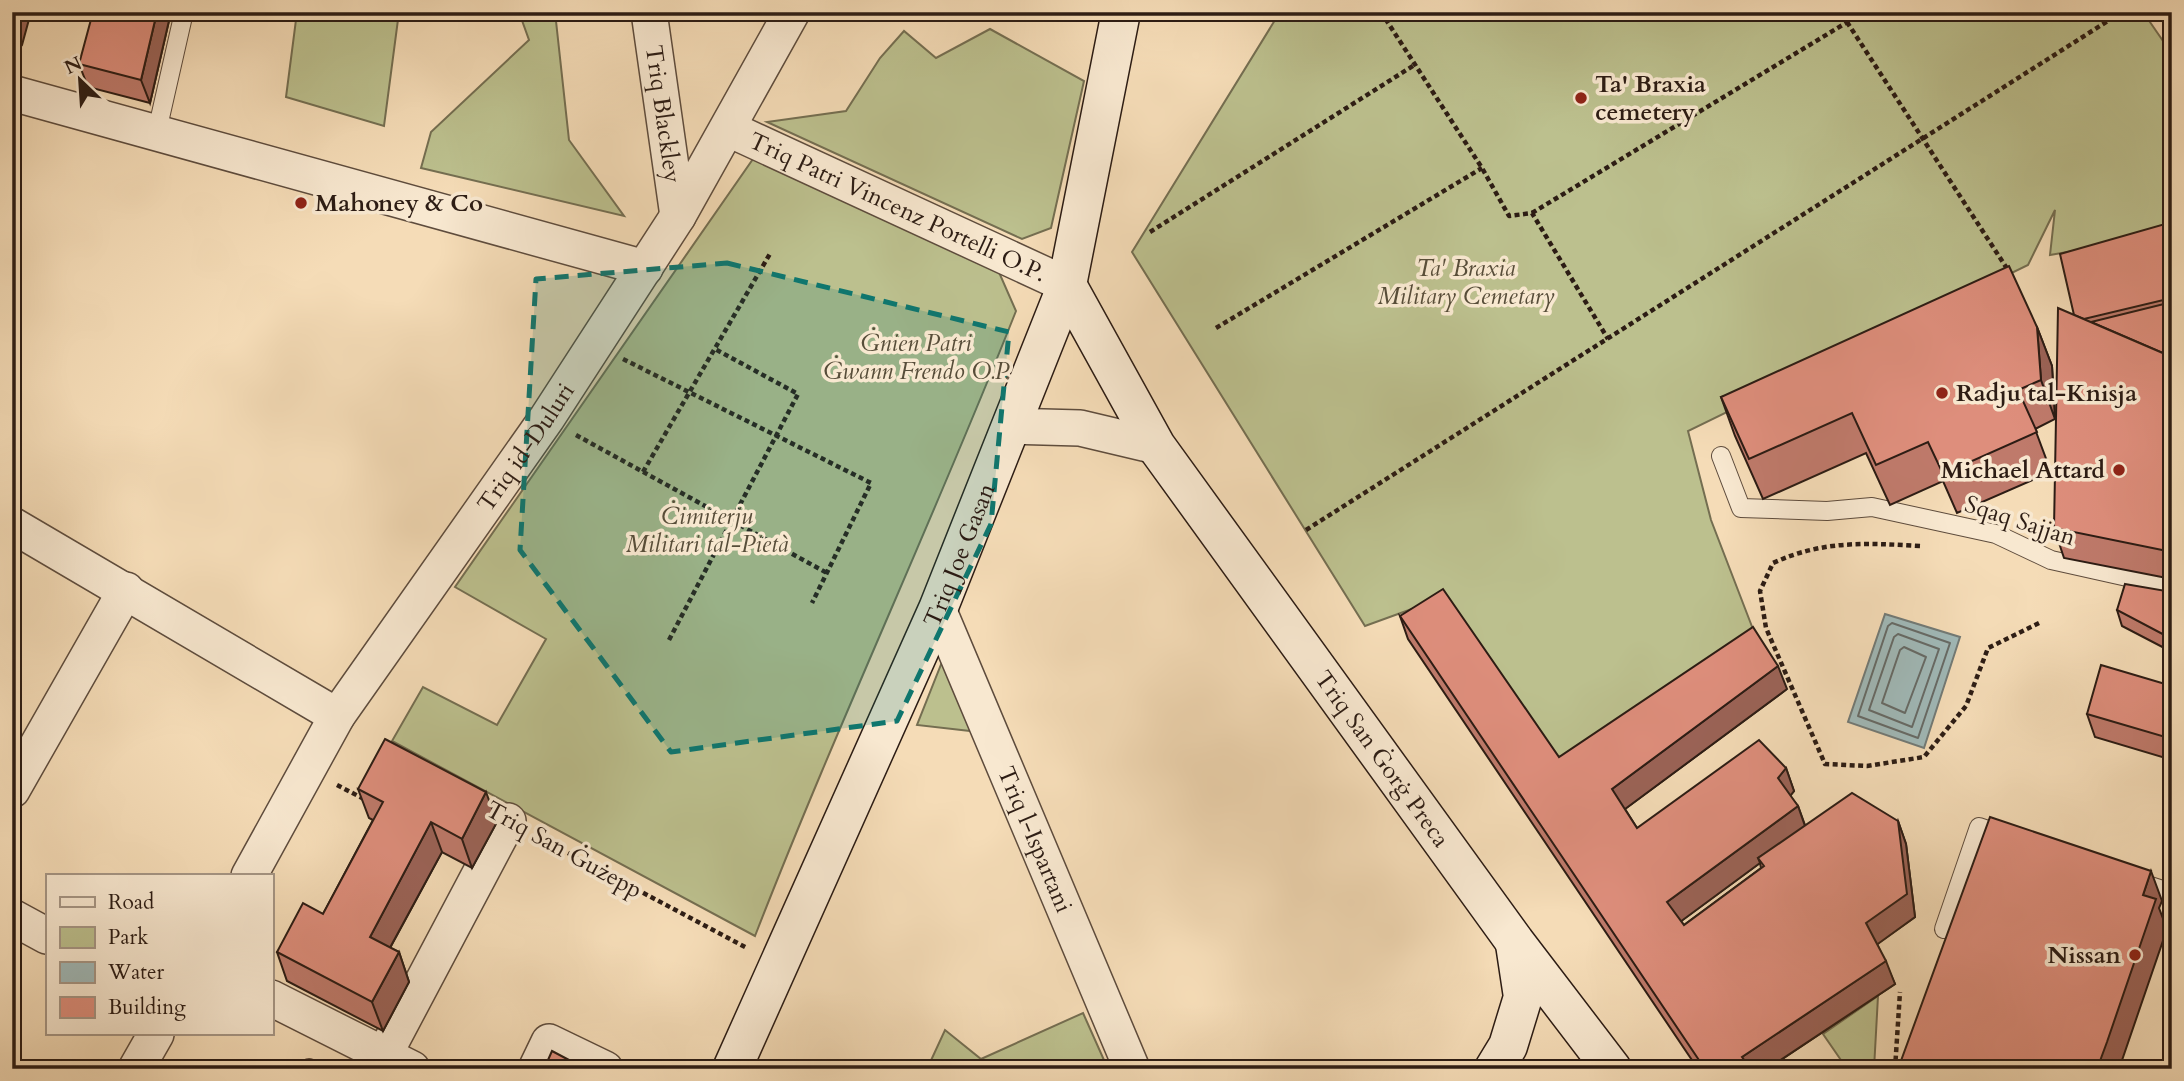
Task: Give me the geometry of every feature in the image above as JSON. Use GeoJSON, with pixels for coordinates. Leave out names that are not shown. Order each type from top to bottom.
{"type":"FeatureCollection","features":[{"type":"Feature","properties":{"kind":"street","name":"Triq Blackley"},"geometry":{"type":"LineString","coordinates":[[649,12],[678,216]]}},
{"type":"Feature","properties":{"kind":"street","name":"Triq id-Duluri"},"geometry":{"type":"LineString","coordinates":[[251,874],[337,716],[547,418],[678,216],[792,12]]}},
{"type":"Feature","properties":{"kind":"street","name":"Triq Joe Gasan"},"geometry":{"type":"LineString","coordinates":[[732,1069],[939,609],[1067,285],[1122,15]]}},
{"type":"Feature","properties":{"kind":"street"},"geometry":{"type":"LineString","coordinates":[[12,93],[645,268]]}},
{"type":"Feature","properties":{"kind":"street","name":"Triq Patri Vincenz Portelli O.P."},"geometry":{"type":"LineString","coordinates":[[729,129],[1067,285]]}},
{"type":"Feature","properties":{"kind":"street","name":"Triq San Ġorġ Preca"},"geometry":{"type":"LineString","coordinates":[[1067,285],[1156,446],[1515,942],[1612,1069]]}},
{"type":"Feature","properties":{"kind":"street"},"geometry":{"type":"LineString","coordinates":[[1010,426],[1080,428],[1156,446]]}},
{"type":"Feature","properties":{"kind":"street"},"geometry":{"type":"LineString","coordinates":[[12,526],[337,716]]}},
{"type":"Feature","properties":{"kind":"street"},"geometry":{"type":"LineString","coordinates":[[12,790],[125,590]]}},
{"type":"Feature","properties":{"kind":"street","name":"Triq l-Ispartani"},"geometry":{"type":"LineString","coordinates":[[939,609],[1132,1069]]}},
{"type":"Feature","properties":{"kind":"street"},"geometry":{"type":"LineString","coordinates":[[273,999],[398,1062],[508,821]]}},
{"type":"Feature","properties":{"kind":"street"},"geometry":{"type":"LineString","coordinates":[[12,917],[46,935]]}},
{"type":"Feature","properties":{"kind":"street"},"geometry":{"type":"LineString","coordinates":[[1494,1069],[1508,1046],[1523,997],[1515,942]]}},
{"type":"Feature","properties":{"kind":"street"},"geometry":{"type":"LineString","coordinates":[[136,1069],[155,1036]]}},
{"type":"Feature","properties":{"kind":"street"},"geometry":{"type":"LineString","coordinates":[[543,1055],[605,1069]]}},
{"type":"Feature","properties":{"kind":"lane"},"geometry":{"type":"LineString","coordinates":[[156,131],[184,12]]}},
{"type":"Feature","properties":{"kind":"lane","name":"Sqaq Sajjan"},"geometry":{"type":"LineString","coordinates":[[1721,456],[1741,508],[1827,511],[1872,507],[1996,534],[2051,560],[2172,587]]}},
{"type":"Feature","properties":{"kind":"lane"},"geometry":{"type":"LineString","coordinates":[[1944,929],[1979,827],[2018,840]]}},
{"type":"Feature","properties":{"kind":"lane"},"geometry":{"type":"LineString","coordinates":[[2120,876],[2172,893]]}},
{"type":"Feature","properties":{"kind":"path"},"geometry":{"type":"LineString","coordinates":[[1381,12],[1482,168],[1509,216],[1532,213],[1864,12]]}},
{"type":"Feature","properties":{"kind":"path"},"geometry":{"type":"LineString","coordinates":[[1306,530],[2122,12]]}},
{"type":"Feature","properties":{"kind":"path"},"geometry":{"type":"LineString","coordinates":[[1847,22],[2006,267]]}},
{"type":"Feature","properties":{"kind":"path"},"geometry":{"type":"LineString","coordinates":[[1150,232],[1416,64]]}},
{"type":"Feature","properties":{"kind":"path"},"geometry":{"type":"LineString","coordinates":[[1216,328],[1482,168]]}},
{"type":"Feature","properties":{"kind":"path"},"geometry":{"type":"LineString","coordinates":[[1532,213],[1608,339]]}},
{"type":"Feature","properties":{"kind":"path"},"geometry":{"type":"LineString","coordinates":[[642,472],[771,253]]}},
{"type":"Feature","properties":{"kind":"path"},"geometry":{"type":"LineString","coordinates":[[594,344],[871,483],[812,603]]}},
{"type":"Feature","properties":{"kind":"path"},"geometry":{"type":"LineString","coordinates":[[669,640],[798,394],[715,349]]}},
{"type":"Feature","properties":{"kind":"path"},"geometry":{"type":"LineString","coordinates":[[547,418],[827,573]]}},
{"type":"Feature","properties":{"kind":"path"},"geometry":{"type":"LineString","coordinates":[[1923,546],[1856,543],[1801,550],[1773,563],[1764,582],[1760,591],[1766,628],[1825,764],[1867,766],[1924,757],[1966,706],[1988,648],[2039,623]]}},
{"type":"Feature","properties":{"kind":"path","name":"Triq San Ġużepp"},"geometry":{"type":"LineString","coordinates":[[508,821],[779,965]]}},
{"type":"Feature","properties":{"kind":"path"},"geometry":{"type":"LineString","coordinates":[[1895,1069],[1900,992]]}},
{"type":"Feature","properties":{"kind":"highlighted area"},"geometry":{"type":"Polygon","coordinates":[[[727,263],[1009,332],[991,524],[897,721],[671,752],[520,550],[536,279],[727,263]]]}},
{"type":"Feature","properties":{"kind":"green space"},"geometry":{"type":"Polygon","coordinates":[[[297,12],[399,12],[384,126],[286,97],[297,12]]]}},
{"type":"Feature","properties":{"kind":"green space"},"geometry":{"type":"Polygon","coordinates":[[[500,12],[555,12],[569,140],[624,216],[421,168],[431,132],[529,40],[520,15],[500,12]]]}},
{"type":"Feature","properties":{"kind":"green space","name":"Ta' Braxia Military Cemetary"},"geometry":{"type":"Polygon","coordinates":[[[1280,12],[2143,12],[2172,54],[2172,234],[2050,255],[2055,210],[2028,265],[1688,431],[1711,520],[1761,650],[1567,780],[1431,602],[1365,626],[1132,252],[1280,12]]]}},
{"type":"Feature","properties":{"kind":"green space"},"geometry":{"type":"Polygon","coordinates":[[[990,29],[1084,81],[1051,228],[1022,239],[767,122],[846,111],[880,58],[904,31],[936,58],[990,29]]]}},
{"type":"Feature","properties":{"kind":"green space","name":"Ċimiterju Militari tal-Pietà"},"geometry":{"type":"Polygon","coordinates":[[[753,159],[998,270],[1016,311],[755,936],[392,741],[423,687],[497,725],[546,639],[455,587],[753,159]]]}},
{"type":"Feature","properties":{"kind":"green space"},"geometry":{"type":"Polygon","coordinates":[[[944,657],[979,732],[917,725],[944,657]]]}},
{"type":"Feature","properties":{"kind":"green space"},"geometry":{"type":"Polygon","coordinates":[[[1878,996],[1874,1069],[1836,1069],[1843,1063],[1823,1034],[1878,996]]]}},
{"type":"Feature","properties":{"kind":"green space"},"geometry":{"type":"Polygon","coordinates":[[[1083,1013],[1108,1069],[927,1069],[945,1030],[981,1059],[1083,1013]]]}},
{"type":"Feature","properties":{"kind":"water"},"geometry":{"type":"Polygon","coordinates":[[[1885,614],[1960,637],[1924,748],[1848,722],[1885,614]]]}},
{"type":"Feature","properties":{"kind":"building"},"geometry":{"type":"Polygon","coordinates":[[[93,12],[157,12],[141,80],[79,64],[93,12]]]}},
{"type":"Feature","properties":{"kind":"building"},"geometry":{"type":"Polygon","coordinates":[[[2172,222],[2172,298],[2084,319],[2074,315],[2060,254],[2172,222]]]}},
{"type":"Feature","properties":{"kind":"building","name":"Radju tal-Knisja"},"geometry":{"type":"Polygon","coordinates":[[[2009,266],[2037,327],[2041,380],[2018,390],[2037,432],[1943,474],[1928,442],[1876,465],[1852,413],[1749,459],[1721,397],[2009,266]]]}},
{"type":"Feature","properties":{"kind":"building"},"geometry":{"type":"Polygon","coordinates":[[[2172,302],[2172,357],[2091,322],[2172,302]]]}},
{"type":"Feature","properties":{"kind":"building","name":"Michael Attard"},"geometry":{"type":"Polygon","coordinates":[[[2058,308],[2172,357],[2172,552],[2054,528],[2058,308]]]}},
{"type":"Feature","properties":{"kind":"building"},"geometry":{"type":"Polygon","coordinates":[[[2125,584],[2172,592],[2172,639],[2117,610],[2125,584]]]}},
{"type":"Feature","properties":{"kind":"building"},"geometry":{"type":"Polygon","coordinates":[[[1443,589],[1559,757],[1753,627],[1778,666],[1612,789],[1637,828],[1759,740],[1786,768],[1778,778],[1798,806],[1667,902],[1684,925],[1764,866],[1758,858],[1852,793],[1898,821],[1907,894],[1866,923],[1886,961],[1742,1057],[1751,1069],[1705,1069],[1400,616],[1443,589]]]}},
{"type":"Feature","properties":{"kind":"building"},"geometry":{"type":"Polygon","coordinates":[[[2101,665],[2172,686],[2172,739],[2087,714],[2101,665]]]}},
{"type":"Feature","properties":{"kind":"building"},"geometry":{"type":"Polygon","coordinates":[[[385,739],[486,792],[462,839],[431,822],[370,937],[399,952],[372,1002],[277,952],[303,903],[323,914],[383,802],[358,789],[385,739]]]}},
{"type":"Feature","properties":{"kind":"building"},"geometry":{"type":"Polygon","coordinates":[[[1990,817],[2151,871],[2143,895],[2156,899],[2097,1069],[1898,1069],[1990,817]]]}},
{"type":"Feature","properties":{"kind":"building"},"geometry":{"type":"Polygon","coordinates":[[[552,1051],[586,1069],[544,1069],[552,1051]]]}},
{"type":"Feature","properties":{"kind":"place","name":"Ta' Braxia cemetery"},"geometry":{"type":"Point","coordinates":[1581,98]}},
{"type":"Feature","properties":{"kind":"place","name":"Mahoney & Co"},"geometry":{"type":"Point","coordinates":[301,203]}},
{"type":"Feature","properties":{"kind":"place","name":"Radju tal-Knisja"},"geometry":{"type":"Point","coordinates":[1942,393]}},
{"type":"Feature","properties":{"kind":"place","name":"Michael Attard"},"geometry":{"type":"Point","coordinates":[2119,470]}},
{"type":"Feature","properties":{"kind":"place","name":"Nissan"},"geometry":{"type":"Point","coordinates":[2135,955]}},
{"type":"Feature","properties":{"kind":"park label","name":"Ġnien Patri Ġwann Frendo O.P."},"geometry":{"type":"Point","coordinates":[916,357]}}]}
